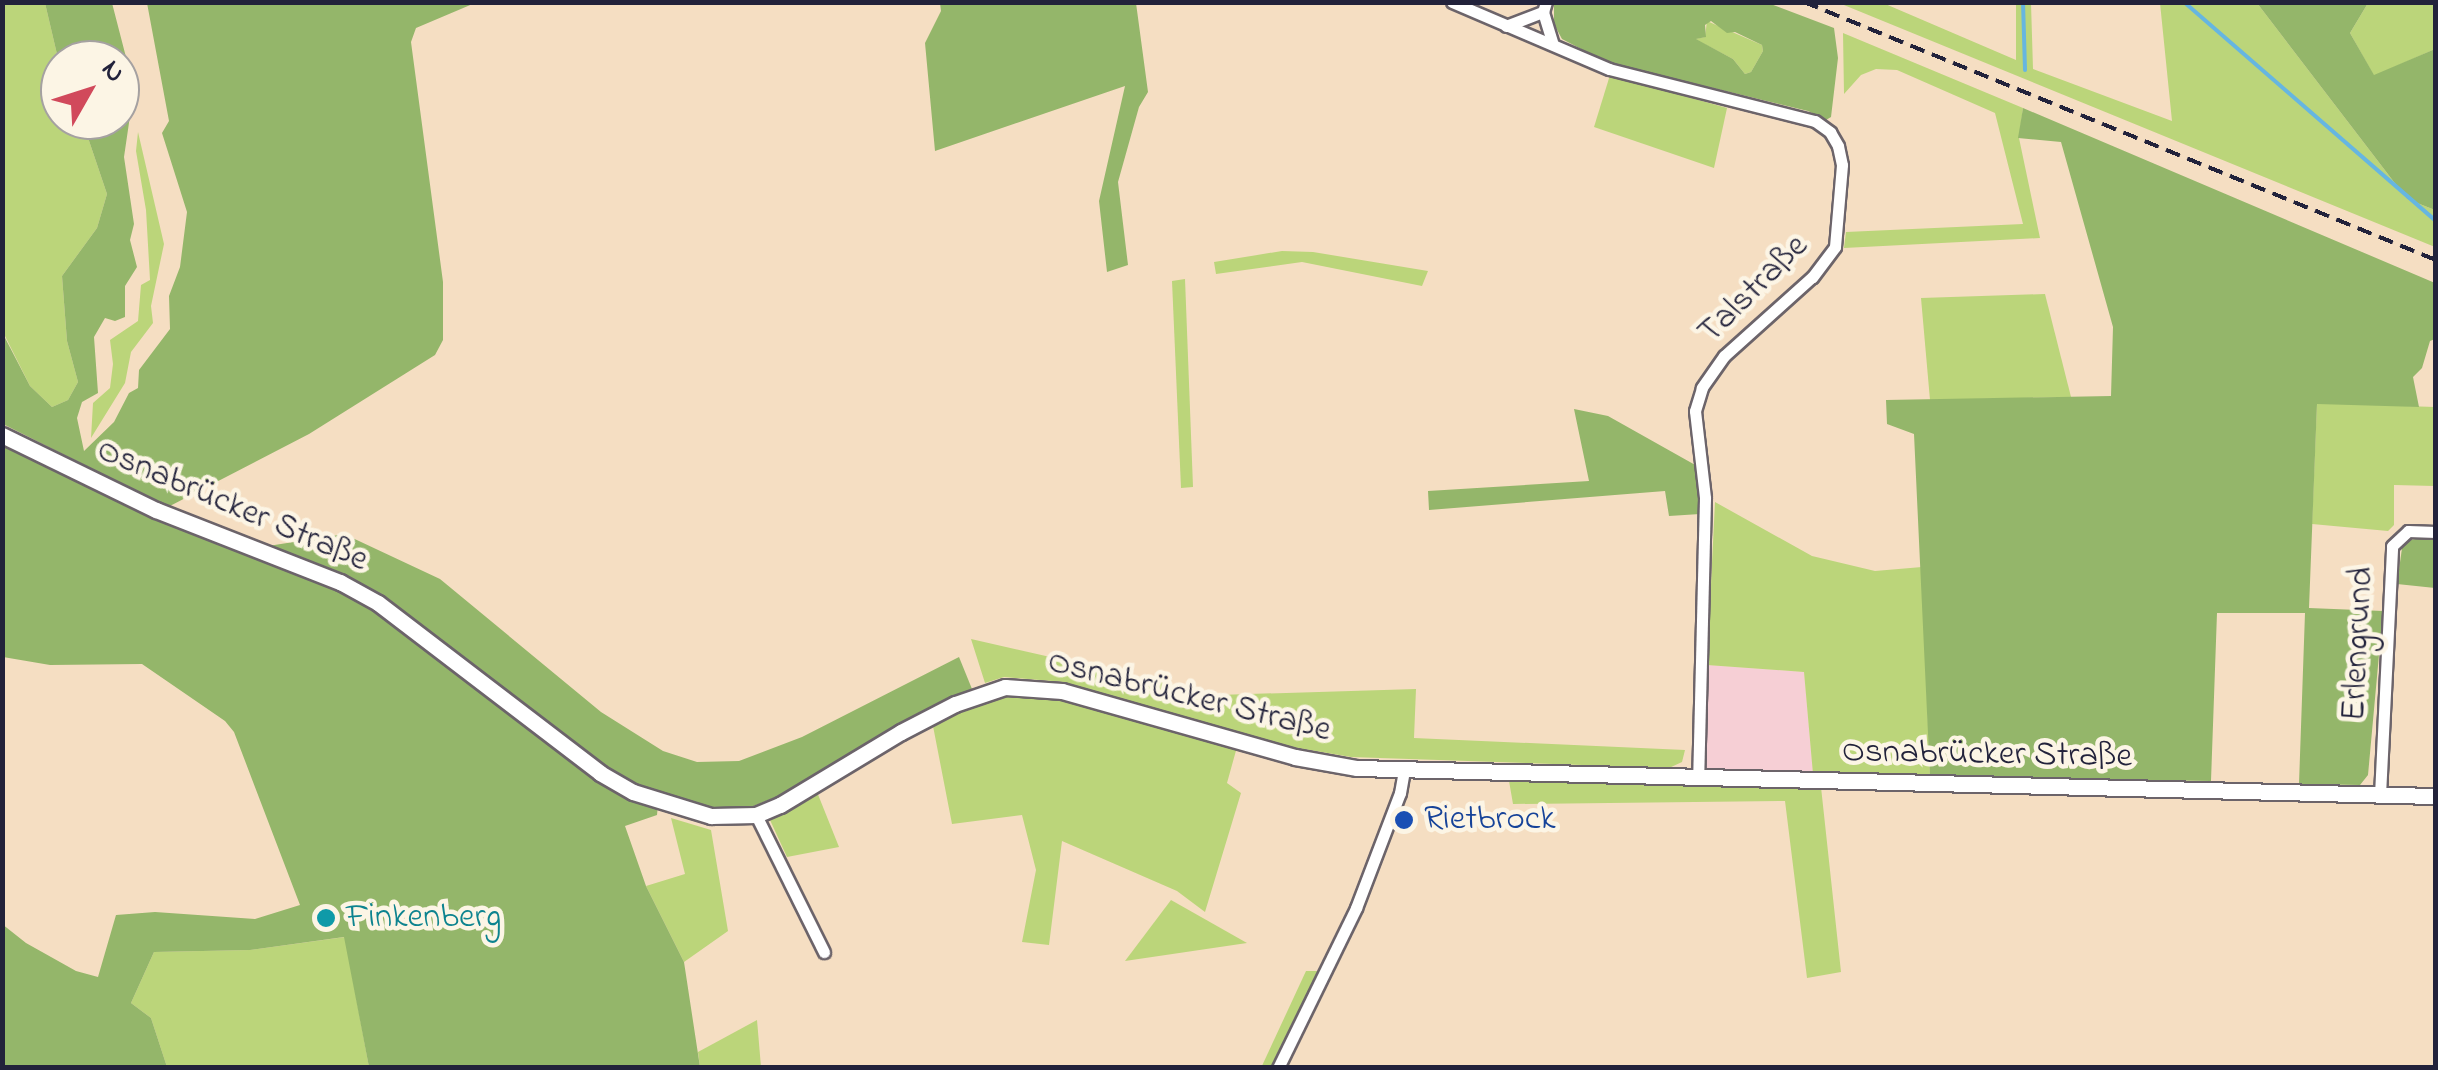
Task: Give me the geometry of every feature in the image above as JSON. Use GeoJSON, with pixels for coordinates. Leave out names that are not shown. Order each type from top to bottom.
{"type":"FeatureCollection","features":[{"type":"Feature","properties":{"kind":"main road","name":"Osnabrücker Straße"},"geometry":{"type":"LineString","coordinates":[[2,435],[143,504],[307,568],[378,602],[562,747],[633,792],[710,816],[756,815],[955,704],[1005,687],[1062,691],[1328,764],[1404,770],[2436,796]]}},
{"type":"Feature","properties":{"kind":"street","name":"Talstraße"},"geometry":{"type":"LineString","coordinates":[[1452,2],[1642,79],[1815,121],[1830,132],[1842,165],[1840,229],[1826,261],[1724,356],[1702,388],[1696,411],[1705,498],[1698,778]]}},
{"type":"Feature","properties":{"kind":"street"},"geometry":{"type":"LineString","coordinates":[[1506,26],[1544,7],[1553,45]]}},
{"type":"Feature","properties":{"kind":"street","name":"Erlengrund"},"geometry":{"type":"LineString","coordinates":[[2380,795],[2392,546],[2408,530],[2436,532]]}},
{"type":"Feature","properties":{"kind":"street"},"geometry":{"type":"LineString","coordinates":[[1278,1068],[1356,908],[1400,793],[1404,770]]}},
{"type":"Feature","properties":{"kind":"street"},"geometry":{"type":"LineString","coordinates":[[756,815],[824,952]]}},
{"type":"Feature","properties":{"kind":"shaded area"},"geometry":{"type":"Polygon","coordinates":[[[1707,665],[1804,672],[1813,774],[1704,769],[1707,665]]]}},
{"type":"Feature","properties":{"kind":"green space"},"geometry":{"type":"Polygon","coordinates":[[[2,3],[45,3],[54,40],[40,40],[40,140],[89,140],[107,194],[97,228],[62,276],[67,341],[78,382],[68,400],[52,407],[30,386],[3,332],[2,3]]]}},
{"type":"Feature","properties":{"kind":"green space"},"geometry":{"type":"Polygon","coordinates":[[[45,3],[112,3],[122,40],[54,40],[45,3]]]}},
{"type":"Feature","properties":{"kind":"green space"},"geometry":{"type":"Polygon","coordinates":[[[147,3],[475,3],[416,28],[411,42],[443,282],[443,340],[435,355],[309,434],[168,507],[3,424],[2,332],[30,386],[52,407],[68,400],[78,382],[67,341],[62,276],[97,228],[107,194],[89,140],[126,140],[124,157],[134,224],[130,240],[137,267],[125,286],[125,317],[115,321],[105,318],[94,337],[98,393],[82,402],[77,418],[84,451],[114,422],[129,393],[138,388],[139,370],[170,329],[169,296],[180,267],[187,212],[162,133],[169,121],[147,3]]]}},
{"type":"Feature","properties":{"kind":"green space"},"geometry":{"type":"Polygon","coordinates":[[[940,3],[1136,3],[1148,92],[1139,107],[1118,182],[1128,265],[1107,272],[1099,201],[1125,86],[935,151],[925,43],[941,11],[940,3]]]}},
{"type":"Feature","properties":{"kind":"green space"},"geometry":{"type":"Polygon","coordinates":[[[1554,3],[1768,3],[1834,28],[1838,58],[1831,117],[1826,120],[1808,111],[1606,62],[1562,39],[1554,24],[1554,3]],[[1711,21],[1705,25],[1706,37],[1696,39],[1733,59],[1745,74],[1751,72],[1763,51],[1762,45],[1735,32],[1727,33],[1711,21]]]}},
{"type":"Feature","properties":{"kind":"green space"},"geometry":{"type":"Polygon","coordinates":[[[1839,3],[1883,3],[2016,60],[2016,3],[2031,3],[2033,69],[2172,121],[2160,3],[2257,3],[2407,199],[2435,210],[2435,247],[1839,3]]]}},
{"type":"Feature","properties":{"kind":"green space"},"geometry":{"type":"Polygon","coordinates":[[[2257,3],[2368,3],[2350,33],[2374,75],[2435,49],[2435,210],[2407,199],[2257,3]]]}},
{"type":"Feature","properties":{"kind":"green space"},"geometry":{"type":"Polygon","coordinates":[[[2368,3],[2435,3],[2435,49],[2374,76],[2350,33],[2368,3]]]}},
{"type":"Feature","properties":{"kind":"green space"},"geometry":{"type":"Polygon","coordinates":[[[1707,21],[1762,45],[1763,51],[1751,72],[1745,74],[1733,59],[1695,39],[1705,37],[1707,21]]]}},
{"type":"Feature","properties":{"kind":"green space"},"geometry":{"type":"Polygon","coordinates":[[[1843,33],[2023,108],[2019,138],[2040,238],[1844,248],[1846,232],[2023,224],[1995,113],[1897,70],[1876,69],[1861,75],[1844,94],[1843,33]]]}},
{"type":"Feature","properties":{"kind":"green space"},"geometry":{"type":"Polygon","coordinates":[[[1610,75],[1727,108],[1714,168],[1594,127],[1610,75]]]}},
{"type":"Feature","properties":{"kind":"green space"},"geometry":{"type":"Polygon","coordinates":[[[2023,108],[2435,283],[2435,339],[2430,341],[2422,368],[2413,377],[2419,407],[2317,404],[2309,608],[2383,611],[2368,775],[2360,785],[2299,784],[2305,613],[2217,613],[2211,781],[1930,777],[1914,434],[1887,424],[1886,400],[2111,396],[2113,327],[2061,142],[2018,138],[2023,108]]]}},
{"type":"Feature","properties":{"kind":"green space"},"geometry":{"type":"Polygon","coordinates":[[[140,140],[164,244],[151,306],[153,323],[131,352],[125,383],[91,438],[93,403],[110,388],[110,340],[138,321],[141,285],[150,280],[146,210],[136,151],[140,140]]]}},
{"type":"Feature","properties":{"kind":"green space"},"geometry":{"type":"Polygon","coordinates":[[[1282,251],[1313,252],[1428,271],[1422,286],[1302,262],[1216,274],[1214,262],[1282,251]]]}},
{"type":"Feature","properties":{"kind":"green space"},"geometry":{"type":"Polygon","coordinates":[[[1185,279],[1193,487],[1181,488],[1172,281],[1185,279]]]}},
{"type":"Feature","properties":{"kind":"green space"},"geometry":{"type":"Polygon","coordinates":[[[2045,294],[2071,397],[1930,400],[1921,298],[2045,294]]]}},
{"type":"Feature","properties":{"kind":"green space"},"geometry":{"type":"Polygon","coordinates":[[[2317,403],[2435,407],[2435,486],[2394,485],[2394,525],[2388,531],[2312,524],[2317,403]]]}},
{"type":"Feature","properties":{"kind":"green space"},"geometry":{"type":"Polygon","coordinates":[[[1574,409],[1608,416],[1697,466],[1700,514],[1669,516],[1665,491],[1429,510],[1428,491],[1589,481],[1574,409]]]}},
{"type":"Feature","properties":{"kind":"green space"},"geometry":{"type":"Polygon","coordinates":[[[3,441],[156,520],[243,550],[344,534],[440,579],[601,712],[663,751],[697,762],[739,761],[802,737],[959,657],[972,689],[948,698],[781,795],[751,807],[715,809],[659,794],[657,815],[625,826],[646,886],[684,962],[700,1067],[369,1067],[344,937],[250,950],[154,952],[131,1003],[151,1018],[167,1067],[3,1067],[2,924],[26,943],[76,971],[98,977],[116,915],[155,912],[255,919],[300,905],[234,732],[225,721],[142,664],[50,665],[3,657],[3,441]]]}},
{"type":"Feature","properties":{"kind":"green space"},"geometry":{"type":"Polygon","coordinates":[[[1715,502],[1812,556],[1875,571],[1922,567],[1930,777],[1813,774],[1804,672],[1707,665],[1715,502]]]}},
{"type":"Feature","properties":{"kind":"green space"},"geometry":{"type":"Polygon","coordinates":[[[2435,536],[2435,588],[2397,584],[2403,541],[2435,536]]]}},
{"type":"Feature","properties":{"kind":"green space"},"geometry":{"type":"Polygon","coordinates":[[[971,639],[1218,695],[1416,689],[1414,738],[1685,750],[1682,762],[1669,768],[1351,757],[1286,746],[1064,682],[1004,677],[985,683],[971,639]]]}},
{"type":"Feature","properties":{"kind":"green space"},"geometry":{"type":"Polygon","coordinates":[[[1021,693],[1058,695],[1237,747],[1227,783],[1241,793],[1205,912],[1177,891],[1062,841],[1049,945],[1022,942],[1036,870],[1022,815],[952,824],[933,726],[985,700],[1021,693]]]}},
{"type":"Feature","properties":{"kind":"green space"},"geometry":{"type":"Polygon","coordinates":[[[1509,781],[1821,787],[1841,972],[1807,978],[1785,801],[1513,804],[1509,781]]]}},
{"type":"Feature","properties":{"kind":"green space"},"geometry":{"type":"Polygon","coordinates":[[[817,792],[839,847],[787,857],[770,820],[817,792]]]}},
{"type":"Feature","properties":{"kind":"green space"},"geometry":{"type":"Polygon","coordinates":[[[671,818],[711,830],[728,931],[684,962],[646,886],[685,874],[671,818]]]}},
{"type":"Feature","properties":{"kind":"green space"},"geometry":{"type":"Polygon","coordinates":[[[1171,900],[1247,943],[1125,961],[1171,900]]]}},
{"type":"Feature","properties":{"kind":"green space"},"geometry":{"type":"Polygon","coordinates":[[[345,937],[369,1067],[167,1067],[151,1018],[131,1003],[154,952],[250,950],[345,937]]]}},
{"type":"Feature","properties":{"kind":"green space"},"geometry":{"type":"Polygon","coordinates":[[[1306,971],[1321,971],[1272,1067],[1261,1068],[1306,971]]]}},
{"type":"Feature","properties":{"kind":"green space"},"geometry":{"type":"Polygon","coordinates":[[[757,1020],[761,1067],[700,1067],[698,1052],[757,1020]]]}},
{"type":"Feature","properties":{"kind":"waterway"},"geometry":{"type":"LineString","coordinates":[[2023,2],[2025,70]]}},
{"type":"Feature","properties":{"kind":"waterway"},"geometry":{"type":"LineString","coordinates":[[2184,2],[2436,221]]}},
{"type":"Feature","properties":{"kind":"railway"},"geometry":{"type":"LineString","coordinates":[[1804,2],[2436,260]]}},
{"type":"Feature","properties":{"kind":"place","name":"Rietbrock"},"geometry":{"type":"Point","coordinates":[1404,820]}},
{"type":"Feature","properties":{"kind":"place","name":"Finkenberg"},"geometry":{"type":"Point","coordinates":[326,918]}}]}
